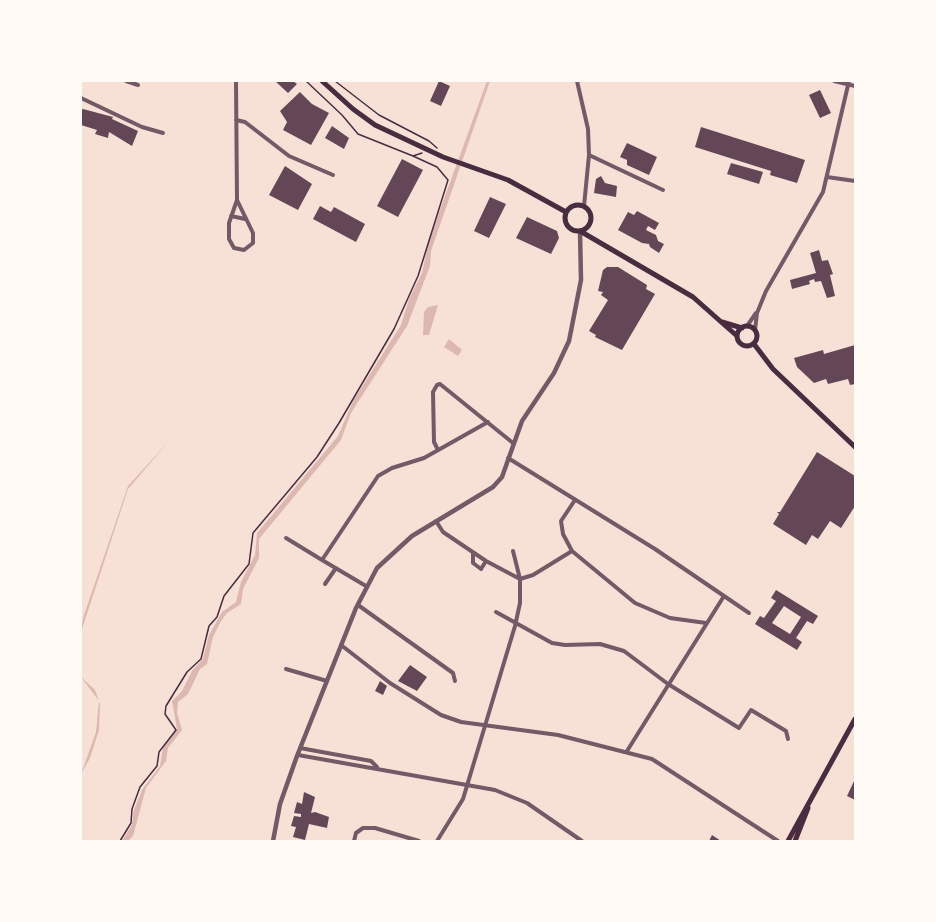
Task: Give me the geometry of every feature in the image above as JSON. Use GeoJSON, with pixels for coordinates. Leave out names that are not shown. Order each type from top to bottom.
{"type":"FeatureCollection","features":[{"type":"Feature","properties":{"kind":"main road"},"geometry":{"type":"LineString","coordinates":[[322,81],[375,125],[444,157],[508,180],[566,212]]}},
{"type":"Feature","properties":{"kind":"main road"},"geometry":{"type":"LineString","coordinates":[[593,239],[589,226],[592,216],[584,206],[574,205],[566,212],[566,224],[572,230],[580,231],[613,252],[693,297],[737,336],[743,346],[754,344]]}},
{"type":"Feature","properties":{"kind":"main road"},"geometry":{"type":"LineString","coordinates":[[580,231],[589,226]]}},
{"type":"Feature","properties":{"kind":"main road"},"geometry":{"type":"LineString","coordinates":[[721,321],[755,330],[757,337],[754,344]]}},
{"type":"Feature","properties":{"kind":"main road"},"geometry":{"type":"LineString","coordinates":[[737,336],[744,327]]}},
{"type":"Feature","properties":{"kind":"main road"},"geometry":{"type":"LineString","coordinates":[[754,344],[773,369],[855,447]]}},
{"type":"Feature","properties":{"kind":"main road"},"geometry":{"type":"LineString","coordinates":[[788,841],[855,719]]}},
{"type":"Feature","properties":{"kind":"main road"},"geometry":{"type":"LineString","coordinates":[[795,841],[813,795]]}},
{"type":"Feature","properties":{"kind":"street"},"geometry":{"type":"LineString","coordinates":[[126,81],[138,85]]}},
{"type":"Feature","properties":{"kind":"street"},"geometry":{"type":"LineString","coordinates":[[236,81],[237,200],[231,216],[230,243],[240,250],[253,243],[254,233],[237,200]]}},
{"type":"Feature","properties":{"kind":"street"},"geometry":{"type":"LineString","coordinates":[[577,81],[588,129],[589,155],[584,206]]}},
{"type":"Feature","properties":{"kind":"street"},"geometry":{"type":"LineString","coordinates":[[834,81],[855,86]]}},
{"type":"Feature","properties":{"kind":"street"},"geometry":{"type":"LineString","coordinates":[[744,327],[757,313],[791,242],[823,192],[849,83]]}},
{"type":"Feature","properties":{"kind":"street"},"geometry":{"type":"LineString","coordinates":[[81,98],[142,127],[163,133]]}},
{"type":"Feature","properties":{"kind":"street"},"geometry":{"type":"LineString","coordinates":[[236,120],[245,122],[289,156],[333,175]]}},
{"type":"Feature","properties":{"kind":"street"},"geometry":{"type":"LineString","coordinates":[[589,155],[663,190]]}},
{"type":"Feature","properties":{"kind":"street"},"geometry":{"type":"LineString","coordinates":[[827,177],[855,181]]}},
{"type":"Feature","properties":{"kind":"street"},"geometry":{"type":"LineString","coordinates":[[231,216],[246,219]]}},
{"type":"Feature","properties":{"kind":"street"},"geometry":{"type":"LineString","coordinates":[[273,841],[280,804],[300,748],[366,586],[377,568],[398,546],[494,488],[502,477],[522,421],[554,373],[569,341],[580,295],[582,245],[580,231]]}},
{"type":"Feature","properties":{"kind":"street"},"geometry":{"type":"LineString","coordinates":[[582,245],[593,239]]}},
{"type":"Feature","properties":{"kind":"street"},"geometry":{"type":"LineString","coordinates":[[755,330],[757,313]]}},
{"type":"Feature","properties":{"kind":"street"},"geometry":{"type":"LineString","coordinates":[[438,450],[434,442],[433,402],[437,385],[443,384],[513,443]]}},
{"type":"Feature","properties":{"kind":"street"},"geometry":{"type":"LineString","coordinates":[[322,560],[378,476],[438,450],[488,422]]}},
{"type":"Feature","properties":{"kind":"street"},"geometry":{"type":"LineString","coordinates":[[508,457],[749,613]]}},
{"type":"Feature","properties":{"kind":"street"},"geometry":{"type":"LineString","coordinates":[[575,500],[561,521],[563,534],[572,551],[635,603],[670,618],[706,623]]}},
{"type":"Feature","properties":{"kind":"street"},"geometry":{"type":"LineString","coordinates":[[436,521],[443,532],[486,561],[520,579],[533,575],[572,551]]}},
{"type":"Feature","properties":{"kind":"street"},"geometry":{"type":"LineString","coordinates":[[286,538],[366,586]]}},
{"type":"Feature","properties":{"kind":"street"},"geometry":{"type":"LineString","coordinates":[[437,841],[464,799],[516,621],[520,603],[520,579],[513,551]]}},
{"type":"Feature","properties":{"kind":"street"},"geometry":{"type":"LineString","coordinates":[[472,552],[473,563],[481,569],[486,561]]}},
{"type":"Feature","properties":{"kind":"street"},"geometry":{"type":"LineString","coordinates":[[325,585],[336,568]]}},
{"type":"Feature","properties":{"kind":"street"},"geometry":{"type":"LineString","coordinates":[[627,751],[724,596]]}},
{"type":"Feature","properties":{"kind":"street"},"geometry":{"type":"LineString","coordinates":[[358,605],[453,673],[455,681]]}},
{"type":"Feature","properties":{"kind":"street"},"geometry":{"type":"LineString","coordinates":[[496,612],[516,621],[552,643],[600,644],[624,651],[668,684],[740,728],[751,710],[786,731],[788,739]]}},
{"type":"Feature","properties":{"kind":"street"},"geometry":{"type":"LineString","coordinates":[[341,645],[372,669],[441,715],[461,722],[558,735],[652,759],[778,841]]}},
{"type":"Feature","properties":{"kind":"street"},"geometry":{"type":"LineString","coordinates":[[286,669],[327,681]]}},
{"type":"Feature","properties":{"kind":"street"},"geometry":{"type":"LineString","coordinates":[[300,748],[371,761],[377,767]]}},
{"type":"Feature","properties":{"kind":"street"},"geometry":{"type":"LineString","coordinates":[[298,755],[370,769],[377,767],[510,794],[582,841]]}},
{"type":"Feature","properties":{"kind":"street"},"geometry":{"type":"LineString","coordinates":[[354,841],[356,833],[363,828],[375,828],[419,841]]}},
{"type":"Feature","properties":{"kind":"path"},"geometry":{"type":"LineString","coordinates":[[120,841],[131,823],[132,809],[140,787],[157,766],[159,752],[176,730],[165,714],[166,706],[172,701],[188,672],[201,659],[207,632],[217,617],[224,596],[228,595],[249,564],[253,533],[317,457],[394,328],[418,276],[448,180],[437,167],[358,134],[342,114],[306,81]]}},
{"type":"Feature","properties":{"kind":"path"},"geometry":{"type":"LineString","coordinates":[[335,81],[379,115],[436,146]]}},
{"type":"Feature","properties":{"kind":"path"},"geometry":{"type":"LineString","coordinates":[[413,156],[423,153]]}},
{"type":"Feature","properties":{"kind":"shaded area"},"geometry":{"type":"Polygon","coordinates":[[[487,81],[490,81],[431,251],[430,266],[407,326],[351,413],[341,440],[259,539],[259,558],[243,589],[241,604],[227,613],[221,621],[213,637],[207,664],[200,669],[188,694],[178,702],[177,713],[182,730],[168,748],[166,761],[146,788],[133,836],[128,841],[122,841],[132,825],[134,810],[142,790],[160,766],[163,748],[177,729],[172,701],[182,691],[192,671],[203,659],[209,635],[222,612],[236,602],[241,582],[255,555],[257,533],[338,436],[353,401],[401,325],[409,299],[422,273],[429,240],[487,81]]]}},
{"type":"Feature","properties":{"kind":"shaded area"},"geometry":{"type":"Polygon","coordinates":[[[438,305],[429,335],[423,335],[424,312],[428,307],[438,305]]]}},
{"type":"Feature","properties":{"kind":"shaded area"},"geometry":{"type":"Polygon","coordinates":[[[449,339],[462,350],[458,356],[444,347],[449,339]]]}},
{"type":"Feature","properties":{"kind":"shaded area"},"geometry":{"type":"Polygon","coordinates":[[[169,441],[128,489],[81,632],[83,618],[128,486],[169,441]]]}},
{"type":"Feature","properties":{"kind":"shaded area"},"geometry":{"type":"Polygon","coordinates":[[[81,677],[95,690],[99,701],[81,677]]]}},
{"type":"Feature","properties":{"kind":"shaded area"},"geometry":{"type":"Polygon","coordinates":[[[99,701],[99,730],[90,758],[81,774],[96,732],[99,701]]]}},
{"type":"Feature","properties":{"kind":"building"},"geometry":{"type":"Polygon","coordinates":[[[275,81],[293,81],[297,84],[288,93],[275,81]]]}},
{"type":"Feature","properties":{"kind":"building"},"geometry":{"type":"Polygon","coordinates":[[[439,81],[450,86],[441,106],[430,101],[439,81]]]}},
{"type":"Feature","properties":{"kind":"building"},"geometry":{"type":"Polygon","coordinates":[[[820,90],[831,113],[820,118],[809,95],[820,90]]]}},
{"type":"Feature","properties":{"kind":"building"},"geometry":{"type":"Polygon","coordinates":[[[300,92],[312,104],[329,113],[311,145],[283,130],[287,122],[280,111],[300,92]]]}},
{"type":"Feature","properties":{"kind":"building"},"geometry":{"type":"Polygon","coordinates":[[[81,110],[113,117],[112,119],[138,131],[132,146],[109,132],[108,138],[95,134],[97,130],[81,125],[81,110]]]}},
{"type":"Feature","properties":{"kind":"building"},"geometry":{"type":"Polygon","coordinates":[[[332,126],[349,138],[344,149],[325,138],[332,126]]]}},
{"type":"Feature","properties":{"kind":"building"},"geometry":{"type":"Polygon","coordinates":[[[701,127],[805,160],[797,183],[770,175],[771,171],[695,147],[701,127]]]}},
{"type":"Feature","properties":{"kind":"building"},"geometry":{"type":"Polygon","coordinates":[[[627,143],[657,157],[649,175],[627,165],[627,160],[620,157],[627,143]]]}},
{"type":"Feature","properties":{"kind":"building"},"geometry":{"type":"Polygon","coordinates":[[[402,159],[423,170],[398,217],[377,206],[402,159]]]}},
{"type":"Feature","properties":{"kind":"building"},"geometry":{"type":"Polygon","coordinates":[[[731,163],[763,172],[759,184],[727,174],[731,163]]]}},
{"type":"Feature","properties":{"kind":"building"},"geometry":{"type":"Polygon","coordinates":[[[285,166],[312,184],[298,210],[269,195],[285,166]]]}},
{"type":"Feature","properties":{"kind":"building"},"geometry":{"type":"Polygon","coordinates":[[[601,176],[605,183],[617,186],[616,197],[594,193],[596,179],[601,176]]]}},
{"type":"Feature","properties":{"kind":"building"},"geometry":{"type":"Polygon","coordinates":[[[490,197],[506,204],[489,238],[474,231],[490,197]]]}},
{"type":"Feature","properties":{"kind":"building"},"geometry":{"type":"Polygon","coordinates":[[[320,206],[331,212],[334,207],[365,224],[356,242],[313,219],[320,206]]]}},
{"type":"Feature","properties":{"kind":"building"},"geometry":{"type":"Polygon","coordinates":[[[637,211],[659,223],[655,230],[648,226],[646,230],[656,235],[658,241],[664,244],[659,253],[649,244],[642,243],[618,230],[628,212],[634,215],[637,211]]]}},
{"type":"Feature","properties":{"kind":"building"},"geometry":{"type":"Polygon","coordinates":[[[527,217],[557,231],[559,238],[551,254],[516,238],[527,217]]]}},
{"type":"Feature","properties":{"kind":"building"},"geometry":{"type":"Polygon","coordinates":[[[819,250],[822,261],[828,260],[833,274],[830,275],[835,296],[827,298],[821,281],[815,282],[814,279],[809,281],[810,284],[792,289],[790,280],[816,273],[810,253],[819,250]]]}},
{"type":"Feature","properties":{"kind":"building"},"geometry":{"type":"Polygon","coordinates":[[[607,267],[618,267],[647,285],[646,289],[655,294],[622,350],[595,337],[596,335],[589,331],[608,300],[601,295],[603,292],[598,291],[603,270],[607,267]]]}},
{"type":"Feature","properties":{"kind":"building"},"geometry":{"type":"Polygon","coordinates":[[[855,345],[855,384],[850,385],[848,379],[828,384],[826,379],[814,383],[797,367],[794,358],[823,350],[824,354],[855,345]]]}},
{"type":"Feature","properties":{"kind":"building"},"geometry":{"type":"Polygon","coordinates":[[[817,452],[855,476],[855,506],[841,528],[830,521],[818,539],[812,535],[806,545],[773,524],[779,514],[777,512],[780,512],[817,452]]]}},
{"type":"Feature","properties":{"kind":"building"},"geometry":{"type":"Polygon","coordinates":[[[776,590],[818,616],[813,624],[807,621],[796,638],[802,642],[797,650],[755,624],[760,616],[764,618],[776,601],[771,598],[776,590]],[[784,606],[772,623],[790,634],[801,617],[784,606]]]}},
{"type":"Feature","properties":{"kind":"building"},"geometry":{"type":"Polygon","coordinates":[[[410,665],[427,677],[417,691],[398,681],[410,665]]]}},
{"type":"Feature","properties":{"kind":"building"},"geometry":{"type":"Polygon","coordinates":[[[380,681],[387,686],[383,695],[375,691],[380,681]]]}},
{"type":"Feature","properties":{"kind":"building"},"geometry":{"type":"Polygon","coordinates":[[[855,779],[855,800],[847,796],[855,779]]]}},
{"type":"Feature","properties":{"kind":"building"},"geometry":{"type":"Polygon","coordinates":[[[304,792],[315,797],[311,813],[315,812],[329,817],[327,828],[309,824],[305,840],[293,837],[296,827],[291,826],[294,816],[301,817],[301,814],[294,813],[297,802],[302,804],[304,792]]]}},
{"type":"Feature","properties":{"kind":"building"},"geometry":{"type":"Polygon","coordinates":[[[712,835],[721,841],[709,841],[712,835]]]}}]}
